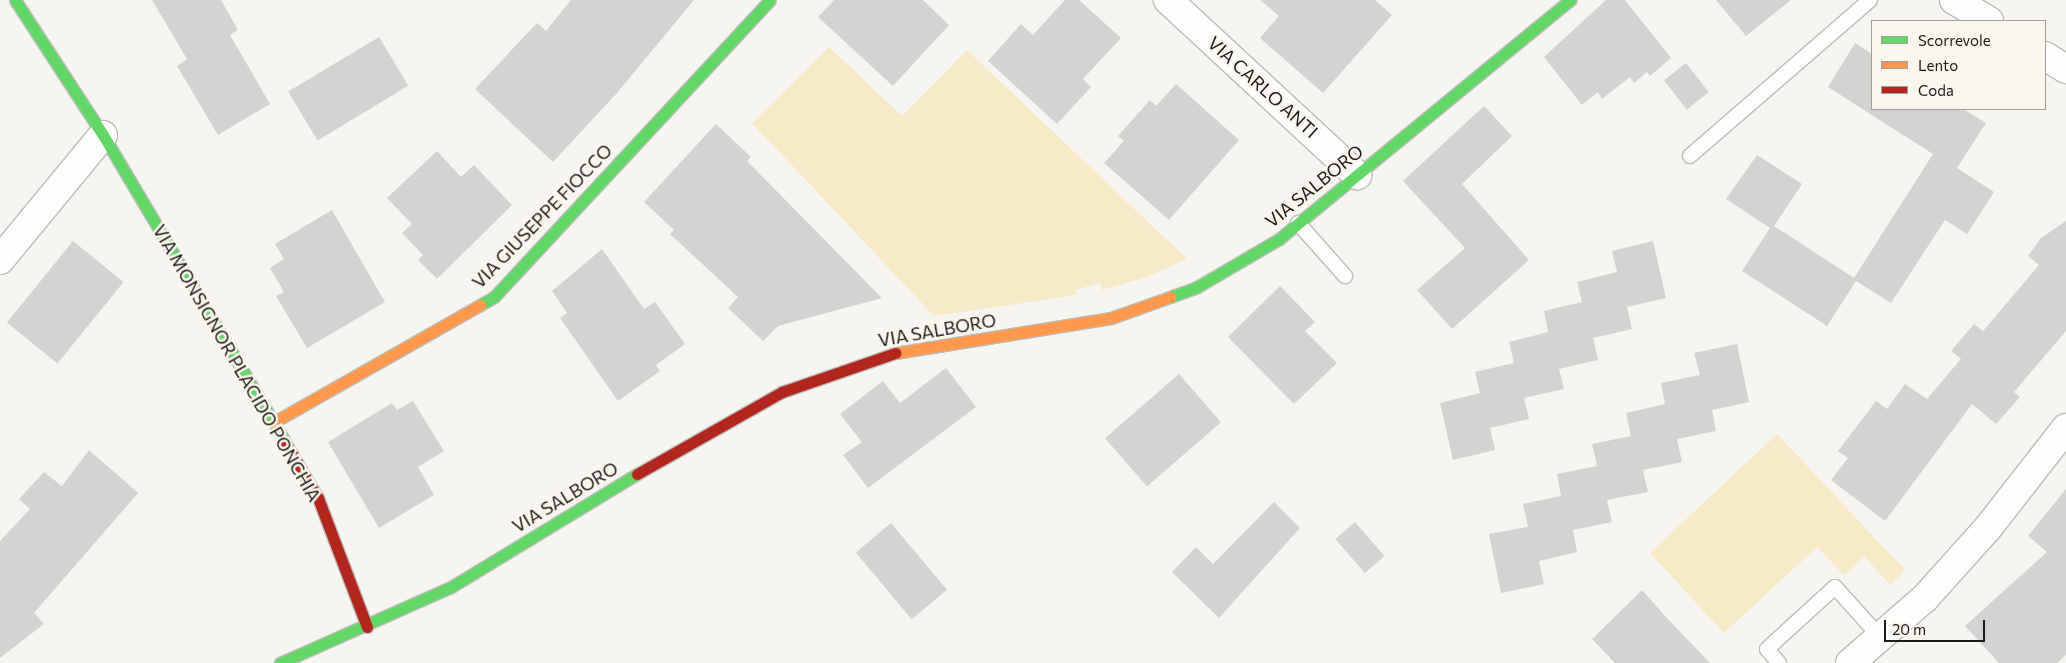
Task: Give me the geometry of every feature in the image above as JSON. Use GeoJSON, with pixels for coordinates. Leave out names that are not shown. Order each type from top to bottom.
{"type":"FeatureCollection","features":[{"type":"Feature","properties":{"kind":"street","name":"VIA MONSIGNOR PLACIDO PONCHIA"},"geometry":{"type":"LineString","coordinates":[[15,0],[103,135],[318,498],[367,627]]}},
{"type":"Feature","properties":{"kind":"street","name":"VIA GIUSEPPE FIOCCO"},"geometry":{"type":"LineString","coordinates":[[274,422],[494,297],[770,0]]}},
{"type":"Feature","properties":{"kind":"street","name":"VIA CARLO ANTI"},"geometry":{"type":"LineString","coordinates":[[1168,0],[1357,175]]}},
{"type":"Feature","properties":{"kind":"street","name":"VIA SALBORO"},"geometry":{"type":"LineString","coordinates":[[280,663],[367,627],[451,588],[700,436],[782,392],[865,361],[923,346],[1104,320],[1153,306],[1197,287],[1298,223],[1570,0]]}},
{"type":"Feature","properties":{"kind":"street"},"geometry":{"type":"LineString","coordinates":[[1954,0],[1987,20]]}},
{"type":"Feature","properties":{"kind":"street"},"geometry":{"type":"LineString","coordinates":[[2046,57],[2066,69]]}},
{"type":"Feature","properties":{"kind":"street"},"geometry":{"type":"LineString","coordinates":[[0,260],[103,135]]}},
{"type":"Feature","properties":{"kind":"street"},"geometry":{"type":"LineString","coordinates":[[1850,663],[1924,598],[1987,530],[2066,428]]}},
{"type":"Feature","properties":{"kind":"lane"},"geometry":{"type":"LineString","coordinates":[[1690,156],[1870,0]]}},
{"type":"Feature","properties":{"kind":"lane"},"geometry":{"type":"LineString","coordinates":[[1298,223],[1345,276]]}},
{"type":"Feature","properties":{"kind":"lane"},"geometry":{"type":"LineString","coordinates":[[1779,663],[1767,650],[1834,587],[1880,637]]}},
{"type":"Feature","properties":{"kind":"shaded area"},"geometry":{"type":"Polygon","coordinates":[[[829,47],[902,116],[967,50],[1187,259],[1144,278],[1102,290],[1100,283],[1075,290],[1077,295],[934,316],[752,123],[829,47]]]}},
{"type":"Feature","properties":{"kind":"shaded area"},"geometry":{"type":"Polygon","coordinates":[[[1777,434],[1905,570],[1890,585],[1864,556],[1844,575],[1817,547],[1724,633],[1650,553],[1777,434]]]}},
{"type":"Feature","properties":{"kind":"building"},"geometry":{"type":"Polygon","coordinates":[[[152,0],[221,0],[238,30],[230,35],[270,104],[218,135],[177,66],[187,59],[152,0]]]}},
{"type":"Feature","properties":{"kind":"building"},"geometry":{"type":"Polygon","coordinates":[[[571,0],[694,0],[617,93],[553,162],[475,89],[537,23],[546,31],[571,0]]]}},
{"type":"Feature","properties":{"kind":"building"},"geometry":{"type":"Polygon","coordinates":[[[834,0],[923,0],[949,25],[893,86],[818,17],[834,0]]]}},
{"type":"Feature","properties":{"kind":"building"},"geometry":{"type":"Polygon","coordinates":[[[1065,0],[1079,0],[1121,38],[1083,79],[1091,87],[1057,124],[988,61],[1021,24],[1033,35],[1065,0]]]}},
{"type":"Feature","properties":{"kind":"building"},"geometry":{"type":"Polygon","coordinates":[[[1260,0],[1375,0],[1392,15],[1323,93],[1260,38],[1279,16],[1260,0]]]}},
{"type":"Feature","properties":{"kind":"building"},"geometry":{"type":"Polygon","coordinates":[[[1606,0],[1625,0],[1671,58],[1650,76],[1647,72],[1634,83],[1630,77],[1602,99],[1598,92],[1582,105],[1544,57],[1606,0]]]}},
{"type":"Feature","properties":{"kind":"building"},"geometry":{"type":"Polygon","coordinates":[[[1716,0],[1791,0],[1746,36],[1716,0]]]}},
{"type":"Feature","properties":{"kind":"building"},"geometry":{"type":"Polygon","coordinates":[[[379,37],[408,86],[317,140],[288,92],[379,37]]]}},
{"type":"Feature","properties":{"kind":"building"},"geometry":{"type":"Polygon","coordinates":[[[1855,43],[1871,53],[1871,110],[1965,110],[1986,123],[1957,168],[1994,192],[1967,234],[1945,220],[1891,303],[1856,281],[1827,326],[1742,271],[1770,228],[1726,199],[1757,155],[1802,184],[1774,226],[1854,278],[1933,154],[1828,87],[1855,43]]]}},
{"type":"Feature","properties":{"kind":"building"},"geometry":{"type":"Polygon","coordinates":[[[1686,63],[1709,92],[1687,109],[1664,80],[1686,63]]]}},
{"type":"Feature","properties":{"kind":"building"},"geometry":{"type":"Polygon","coordinates":[[[1176,84],[1239,140],[1169,220],[1104,163],[1124,141],[1118,136],[1150,100],[1156,106],[1176,84]]]}},
{"type":"Feature","properties":{"kind":"building"},"geometry":{"type":"Polygon","coordinates":[[[1484,106],[1512,136],[1462,184],[1529,260],[1452,329],[1417,290],[1465,248],[1403,181],[1484,106]]]}},
{"type":"Feature","properties":{"kind":"building"},"geometry":{"type":"Polygon","coordinates":[[[716,124],[751,157],[747,161],[882,298],[778,326],[763,341],[728,308],[738,297],[670,234],[674,230],[644,202],[716,124]]]}},
{"type":"Feature","properties":{"kind":"building"},"geometry":{"type":"Polygon","coordinates":[[[437,151],[461,177],[474,165],[512,205],[437,279],[418,260],[423,255],[402,233],[412,224],[387,198],[437,151]]]}},
{"type":"Feature","properties":{"kind":"building"},"geometry":{"type":"Polygon","coordinates":[[[332,210],[385,302],[307,348],[276,296],[284,292],[270,268],[284,259],[275,244],[332,210]]]}},
{"type":"Feature","properties":{"kind":"building"},"geometry":{"type":"Polygon","coordinates":[[[2066,221],[2066,331],[2014,392],[2020,397],[1996,424],[1972,404],[1885,521],[1831,480],[1848,458],[1838,451],[1876,401],[1887,409],[1905,384],[1927,399],[1961,359],[1951,351],[1974,324],[1983,331],[2039,265],[2028,256],[2041,238],[2066,221]]]}},
{"type":"Feature","properties":{"kind":"building"},"geometry":{"type":"Polygon","coordinates":[[[73,241],[124,282],[57,364],[7,323],[73,241]]]}},
{"type":"Feature","properties":{"kind":"building"},"geometry":{"type":"Polygon","coordinates":[[[1653,241],[1666,298],[1627,307],[1632,329],[1593,338],[1598,360],[1559,369],[1564,389],[1524,398],[1529,419],[1490,428],[1495,450],[1453,460],[1440,403],[1480,393],[1475,372],[1514,363],[1509,342],[1548,332],[1544,311],[1582,302],[1577,282],[1617,272],[1612,251],[1653,241]]]}},
{"type":"Feature","properties":{"kind":"building"},"geometry":{"type":"Polygon","coordinates":[[[602,249],[644,309],[655,302],[685,344],[656,365],[660,371],[618,401],[560,318],[567,313],[552,291],[602,249]]]}},
{"type":"Feature","properties":{"kind":"building"},"geometry":{"type":"Polygon","coordinates":[[[1280,286],[1315,322],[1305,331],[1337,363],[1294,404],[1228,337],[1280,286]]]}},
{"type":"Feature","properties":{"kind":"building"},"geometry":{"type":"Polygon","coordinates":[[[1737,344],[1749,402],[1712,410],[1716,431],[1677,439],[1682,462],[1643,470],[1648,492],[1607,500],[1612,522],[1573,530],[1577,552],[1539,561],[1544,584],[1501,593],[1489,534],[1528,527],[1523,504],[1561,496],[1557,474],[1597,466],[1592,444],[1631,436],[1626,413],[1665,404],[1661,383],[1700,375],[1694,353],[1737,344]]]}},
{"type":"Feature","properties":{"kind":"building"},"geometry":{"type":"Polygon","coordinates":[[[946,368],[976,407],[868,488],[843,455],[862,442],[840,414],[883,381],[900,403],[946,368]]]}},
{"type":"Feature","properties":{"kind":"building"},"geometry":{"type":"Polygon","coordinates":[[[1179,374],[1221,422],[1147,487],[1105,438],[1179,374]]]}},
{"type":"Feature","properties":{"kind":"building"},"geometry":{"type":"Polygon","coordinates":[[[413,401],[444,451],[418,467],[434,495],[379,528],[328,442],[392,403],[397,410],[413,401]]]}},
{"type":"Feature","properties":{"kind":"building"},"geometry":{"type":"Polygon","coordinates":[[[89,450],[138,493],[34,613],[44,624],[0,658],[0,541],[30,509],[19,499],[44,472],[62,486],[89,450]]]}},
{"type":"Feature","properties":{"kind":"building"},"geometry":{"type":"Polygon","coordinates":[[[2066,489],[2066,655],[2057,663],[1999,663],[1965,626],[2047,552],[2028,536],[2066,489]]]}},
{"type":"Feature","properties":{"kind":"building"},"geometry":{"type":"Polygon","coordinates":[[[1274,502],[1300,528],[1219,618],[1172,572],[1196,547],[1213,564],[1274,502]]]}},
{"type":"Feature","properties":{"kind":"building"},"geometry":{"type":"Polygon","coordinates":[[[1355,522],[1385,556],[1365,573],[1335,539],[1355,522]]]}},
{"type":"Feature","properties":{"kind":"building"},"geometry":{"type":"Polygon","coordinates":[[[891,523],[947,590],[912,619],[856,553],[891,523]]]}},
{"type":"Feature","properties":{"kind":"building"},"geometry":{"type":"Polygon","coordinates":[[[1642,590],[1710,663],[1615,663],[1592,639],[1642,590]]]}},
{"type":"Feature","properties":{"kind":"traffic: fast"},"geometry":{"type":"LineString","coordinates":[[15,0],[103,135],[285,442]]}},
{"type":"Feature","properties":{"kind":"traffic: fast"},"geometry":{"type":"LineString","coordinates":[[480,305],[494,297],[770,0]]}},
{"type":"Feature","properties":{"kind":"traffic: fast"},"geometry":{"type":"LineString","coordinates":[[1170,297],[1197,287],[1279,239],[1570,0]]}},
{"type":"Feature","properties":{"kind":"traffic: fast"},"geometry":{"type":"LineString","coordinates":[[280,663],[451,587],[637,474]]}},
{"type":"Feature","properties":{"kind":"traffic: slow"},"geometry":{"type":"LineString","coordinates":[[895,353],[1111,318],[1170,297]]}},
{"type":"Feature","properties":{"kind":"traffic: slow"},"geometry":{"type":"LineString","coordinates":[[274,422],[480,305]]}},
{"type":"Feature","properties":{"kind":"traffic: jam"},"geometry":{"type":"LineString","coordinates":[[637,474],[782,392],[895,353]]}},
{"type":"Feature","properties":{"kind":"traffic: jam"},"geometry":{"type":"LineString","coordinates":[[285,442],[318,498],[367,627]]}}]}
